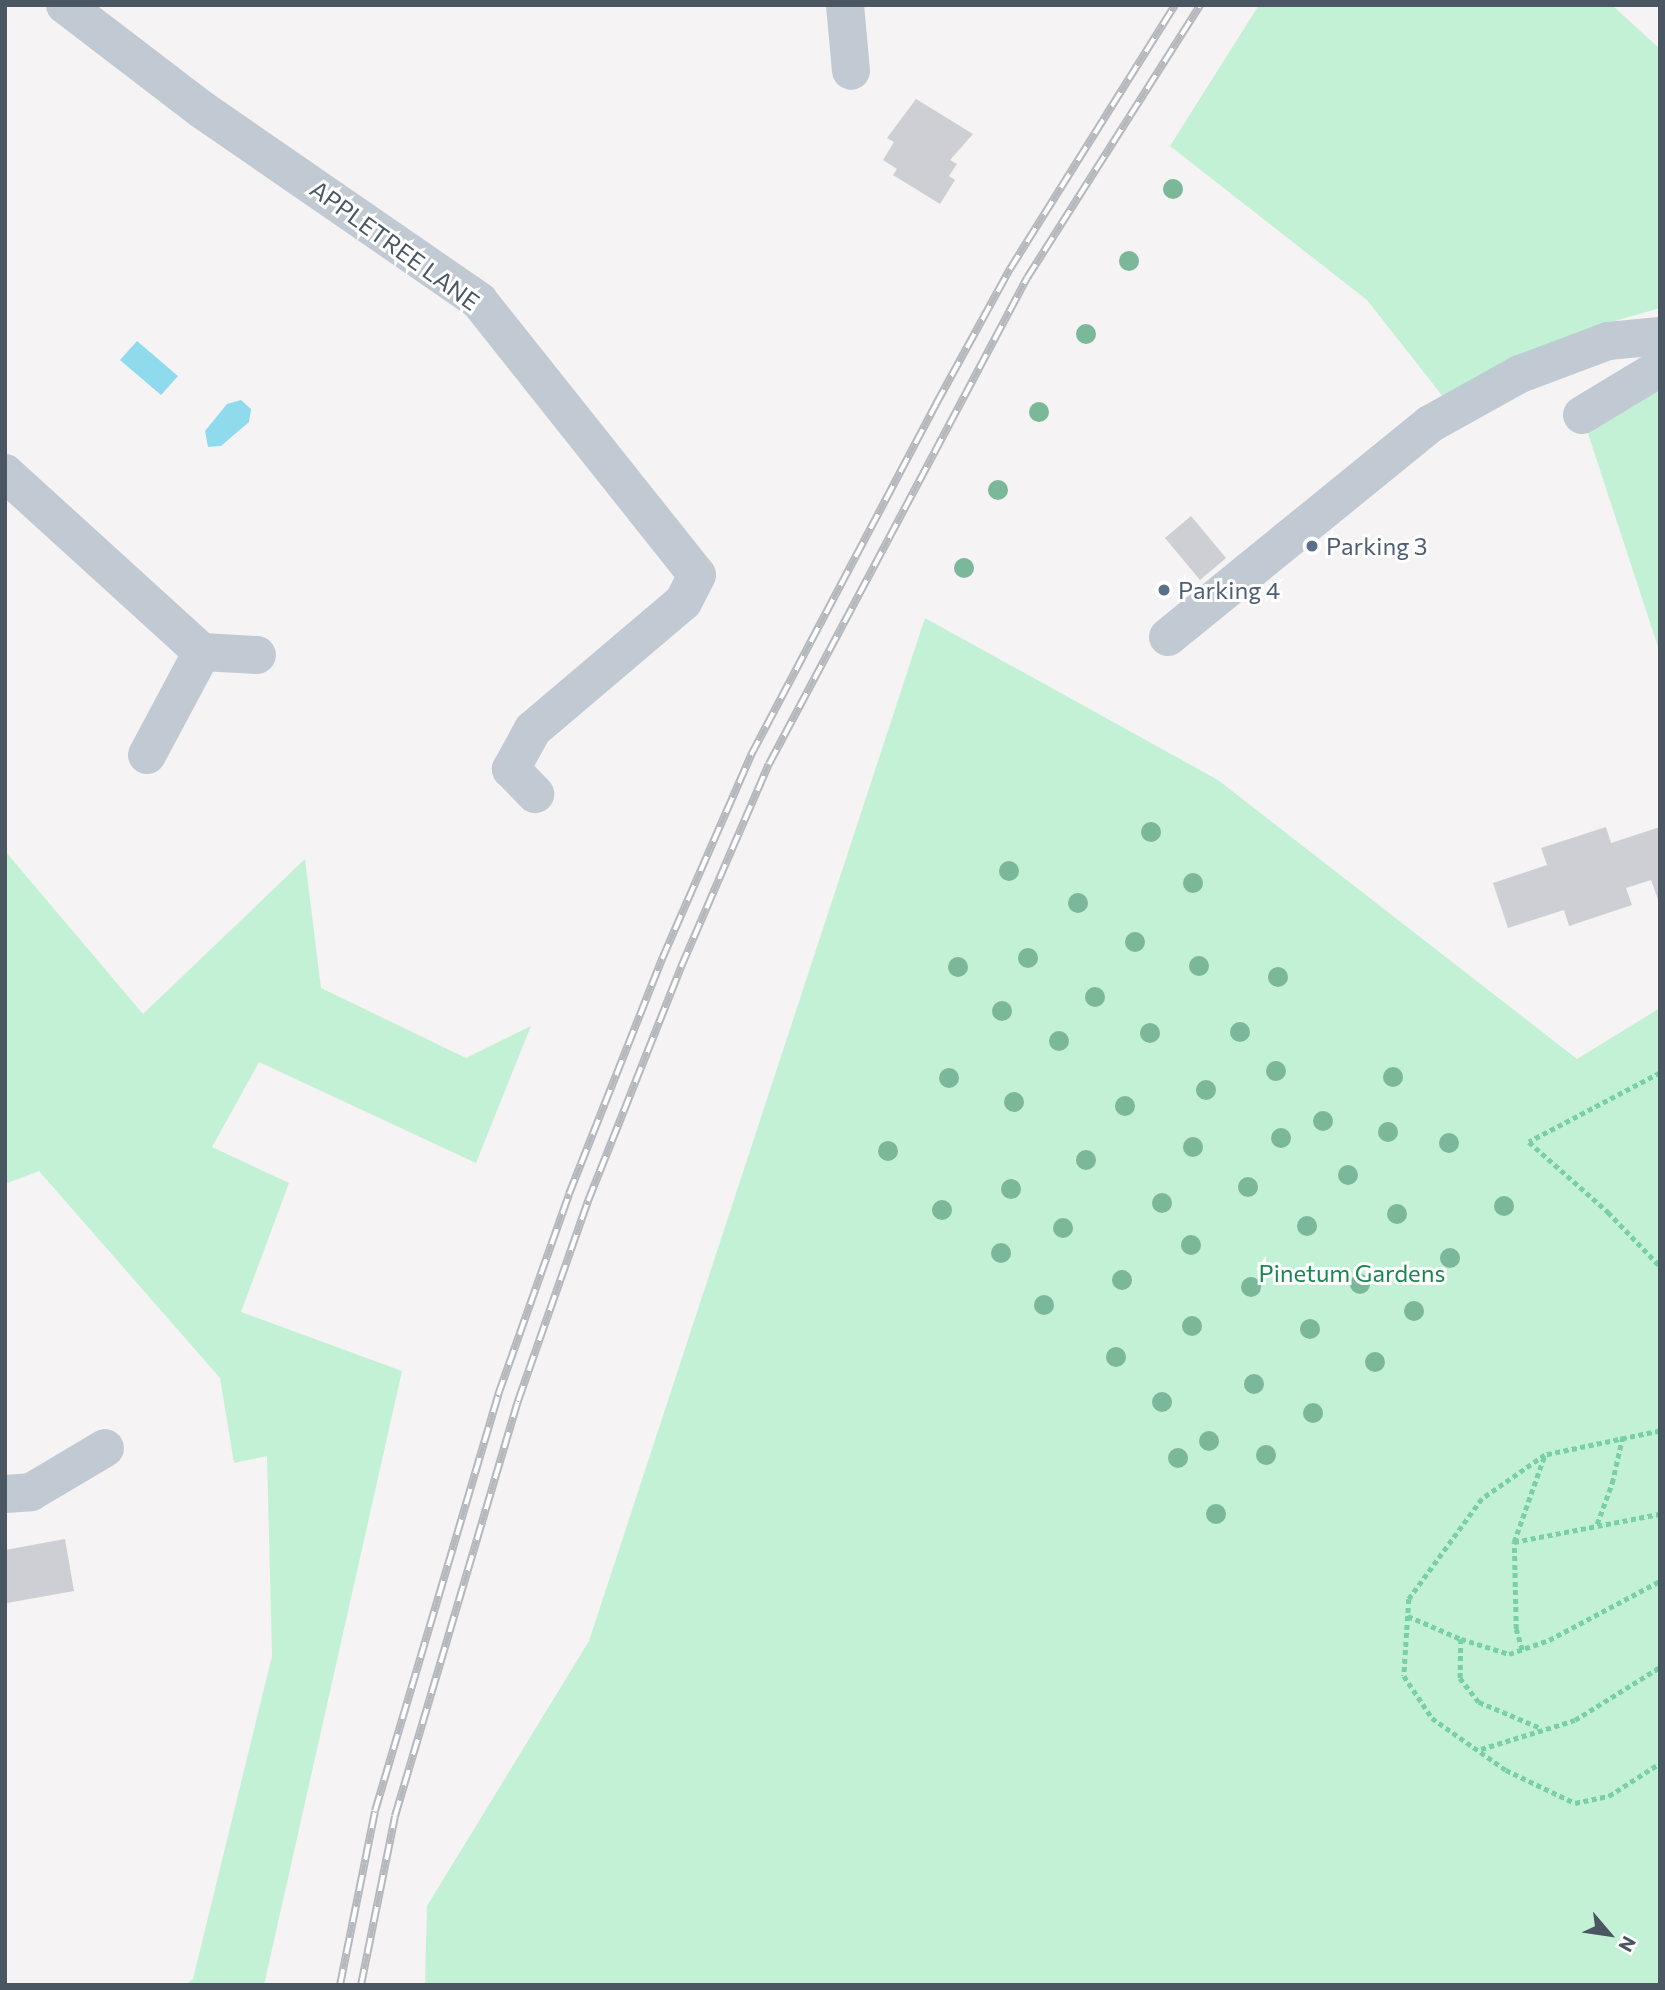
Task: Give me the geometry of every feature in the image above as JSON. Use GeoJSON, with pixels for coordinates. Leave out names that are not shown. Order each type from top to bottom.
{"type":"FeatureCollection","features":[{"type":"Feature","properties":{"kind":"street","name":"APPLETREE LANE"},"geometry":{"type":"LineString","coordinates":[[65,5],[201,109],[479,301],[697,575],[683,602],[533,729],[511,769],[535,794]]}},
{"type":"Feature","properties":{"kind":"street"},"geometry":{"type":"LineString","coordinates":[[845,5],[850,71]]}},
{"type":"Feature","properties":{"kind":"street"},"geometry":{"type":"LineString","coordinates":[[1168,637],[1430,424],[1520,374],[1608,341],[1660,336]]}},
{"type":"Feature","properties":{"kind":"street"},"geometry":{"type":"LineString","coordinates":[[1582,415],[1660,368]]}},
{"type":"Feature","properties":{"kind":"street"},"geometry":{"type":"LineString","coordinates":[[5,473],[202,652],[257,654]]}},
{"type":"Feature","properties":{"kind":"street"},"geometry":{"type":"LineString","coordinates":[[147,755],[202,652]]}},
{"type":"Feature","properties":{"kind":"street"},"geometry":{"type":"LineString","coordinates":[[5,1494],[31,1492],[104,1448]]}},
{"type":"Feature","properties":{"kind":"path"},"geometry":{"type":"LineString","coordinates":[[1660,1073],[1529,1142],[1608,1212],[1660,1266]]}},
{"type":"Feature","properties":{"kind":"path"},"geometry":{"type":"LineString","coordinates":[[1660,1431],[1623,1435],[1545,1455],[1482,1499],[1409,1598],[1404,1676],[1432,1718],[1481,1749],[1506,1770],[1574,1803],[1609,1796],[1660,1763]]}},
{"type":"Feature","properties":{"kind":"path"},"geometry":{"type":"LineString","coordinates":[[1597,1524],[1612,1483],[1623,1435]]}},
{"type":"Feature","properties":{"kind":"path"},"geometry":{"type":"LineString","coordinates":[[1522,1650],[1516,1629],[1514,1542],[1545,1455]]}},
{"type":"Feature","properties":{"kind":"path"},"geometry":{"type":"LineString","coordinates":[[1514,1542],[1660,1514]]}},
{"type":"Feature","properties":{"kind":"path"},"geometry":{"type":"LineString","coordinates":[[1408,1616],[1461,1639],[1509,1654],[1660,1581]]}},
{"type":"Feature","properties":{"kind":"path"},"geometry":{"type":"LineString","coordinates":[[1461,1639],[1460,1678],[1479,1702],[1542,1729]]}},
{"type":"Feature","properties":{"kind":"path"},"geometry":{"type":"LineString","coordinates":[[1481,1749],[1575,1720],[1660,1667]]}},
{"type":"Feature","properties":{"kind":"green space"},"geometry":{"type":"Polygon","coordinates":[[[1259,5],[1612,5],[1660,49],[1660,308],[1608,323],[1444,398],[1367,300],[1170,146],[1259,5]]]}},
{"type":"Feature","properties":{"kind":"green space"},"geometry":{"type":"Polygon","coordinates":[[[1660,368],[1660,653],[1582,415],[1660,368]]]}},
{"type":"Feature","properties":{"kind":"green space","name":"Pinetum Gardens"},"geometry":{"type":"Polygon","coordinates":[[[925,618],[1218,780],[1577,1059],[1660,1008],[1660,1985],[425,1985],[427,1906],[589,1641],[925,618]]]}},
{"type":"Feature","properties":{"kind":"green space"},"geometry":{"type":"Polygon","coordinates":[[[5,851],[143,1014],[305,859],[321,988],[466,1058],[531,1026],[476,1163],[259,1062],[212,1147],[289,1183],[241,1312],[402,1371],[264,1985],[185,1985],[193,1979],[272,1656],[267,1456],[234,1463],[220,1378],[39,1171],[5,1184],[5,851]]]}},
{"type":"Feature","properties":{"kind":"water"},"geometry":{"type":"Polygon","coordinates":[[[137,341],[178,376],[161,395],[120,360],[137,341]]]}},
{"type":"Feature","properties":{"kind":"water"},"geometry":{"type":"Polygon","coordinates":[[[241,400],[251,409],[249,422],[221,446],[208,447],[205,431],[227,404],[241,400]]]}},
{"type":"Feature","properties":{"kind":"building"},"geometry":{"type":"Polygon","coordinates":[[[916,99],[973,134],[950,160],[957,164],[949,176],[955,180],[940,204],[893,175],[897,169],[883,160],[894,142],[887,138],[916,99]]]}},
{"type":"Feature","properties":{"kind":"building"},"geometry":{"type":"Polygon","coordinates":[[[1191,516],[1226,558],[1200,580],[1165,538],[1191,516]]]}},
{"type":"Feature","properties":{"kind":"building"},"geometry":{"type":"Polygon","coordinates":[[[1606,827],[1611,843],[1660,827],[1660,905],[1651,880],[1626,888],[1632,905],[1569,926],[1564,910],[1508,928],[1493,883],[1547,865],[1541,848],[1606,827]]]}},
{"type":"Feature","properties":{"kind":"building"},"geometry":{"type":"Polygon","coordinates":[[[65,1539],[74,1591],[7,1603],[5,1550],[65,1539]]]}},
{"type":"Feature","properties":{"kind":"railway"},"geometry":{"type":"LineString","coordinates":[[340,1985],[375,1811],[498,1395],[569,1194],[662,959],[751,755],[936,404],[1010,269],[1175,5]]}},
{"type":"Feature","properties":{"kind":"railway"},"geometry":{"type":"LineString","coordinates":[[361,1985],[395,1816],[518,1401],[588,1201],[681,967],[769,764],[1027,278],[1200,5]]}},
{"type":"Feature","properties":{"kind":"place","name":"Parking 3"},"geometry":{"type":"Point","coordinates":[1312,546]}},
{"type":"Feature","properties":{"kind":"place","name":"Parking 4"},"geometry":{"type":"Point","coordinates":[1164,590]}}]}
